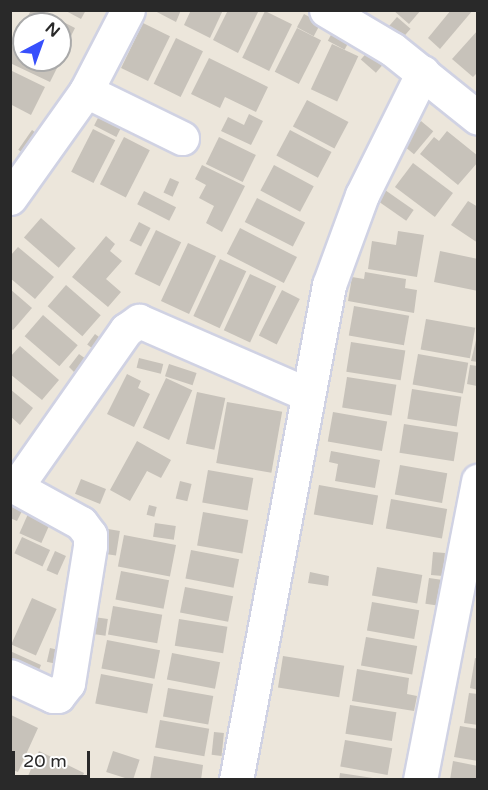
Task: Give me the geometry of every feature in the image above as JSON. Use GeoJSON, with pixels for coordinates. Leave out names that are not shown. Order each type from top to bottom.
{"type":"FeatureCollection","features":[{"type":"Feature","properties":{"kind":"street"},"geometry":{"type":"LineString","coordinates":[[10,198],[86,91],[128,10]]}},
{"type":"Feature","properties":{"kind":"street"},"geometry":{"type":"LineString","coordinates":[[326,10],[423,72],[477,118]]}},
{"type":"Feature","properties":{"kind":"street"},"geometry":{"type":"LineString","coordinates":[[236,780],[329,285],[345,237],[423,72]]}},
{"type":"Feature","properties":{"kind":"street"},"geometry":{"type":"LineString","coordinates":[[86,91],[182,138]]}},
{"type":"Feature","properties":{"kind":"street"},"geometry":{"type":"LineString","coordinates":[[10,676],[53,696],[58,696],[68,683],[90,546],[90,535],[81,524],[13,486],[126,330],[140,321],[307,394]]}},
{"type":"Feature","properties":{"kind":"street"},"geometry":{"type":"LineString","coordinates":[[420,780],[477,481]]}},
{"type":"Feature","properties":{"kind":"building"},"geometry":{"type":"Polygon","coordinates":[[[40,10],[44,12],[30,12],[40,10]]]}},
{"type":"Feature","properties":{"kind":"building"},"geometry":{"type":"Polygon","coordinates":[[[64,10],[86,10],[81,19],[72,12],[64,10]]]}},
{"type":"Feature","properties":{"kind":"building"},"geometry":{"type":"Polygon","coordinates":[[[153,10],[181,10],[176,22],[153,10]]]}},
{"type":"Feature","properties":{"kind":"building"},"geometry":{"type":"Polygon","coordinates":[[[191,10],[223,10],[210,38],[184,25],[191,10]]]}},
{"type":"Feature","properties":{"kind":"building"},"geometry":{"type":"Polygon","coordinates":[[[228,10],[259,10],[238,53],[213,40],[228,10]]]}},
{"type":"Feature","properties":{"kind":"building"},"geometry":{"type":"Polygon","coordinates":[[[393,10],[421,10],[409,24],[393,10]]]}},
{"type":"Feature","properties":{"kind":"building"},"geometry":{"type":"Polygon","coordinates":[[[451,10],[473,10],[440,49],[428,38],[451,10]]]}},
{"type":"Feature","properties":{"kind":"building"},"geometry":{"type":"Polygon","coordinates":[[[265,11],[292,24],[269,71],[242,58],[265,11]]]}},
{"type":"Feature","properties":{"kind":"building"},"geometry":{"type":"Polygon","coordinates":[[[304,14],[321,23],[314,36],[297,27],[304,14]]]}},
{"type":"Feature","properties":{"kind":"building"},"geometry":{"type":"Polygon","coordinates":[[[397,17],[411,29],[402,39],[388,27],[397,17]]]}},
{"type":"Feature","properties":{"kind":"building"},"geometry":{"type":"Polygon","coordinates":[[[143,23],[170,36],[148,81],[121,68],[143,23]]]}},
{"type":"Feature","properties":{"kind":"building"},"geometry":{"type":"Polygon","coordinates":[[[297,28],[321,40],[299,84],[275,72],[297,28]]]}},
{"type":"Feature","properties":{"kind":"building"},"geometry":{"type":"Polygon","coordinates":[[[478,30],[478,72],[473,77],[452,59],[478,30]]]}},
{"type":"Feature","properties":{"kind":"building"},"geometry":{"type":"Polygon","coordinates":[[[333,31],[350,40],[345,50],[328,41],[333,31]]]}},
{"type":"Feature","properties":{"kind":"building"},"geometry":{"type":"Polygon","coordinates":[[[176,38],[203,51],[181,97],[154,84],[176,38]]]}},
{"type":"Feature","properties":{"kind":"building"},"geometry":{"type":"Polygon","coordinates":[[[332,44],[358,56],[337,102],[311,89],[332,44]]]}},
{"type":"Feature","properties":{"kind":"building"},"geometry":{"type":"Polygon","coordinates":[[[12,47],[12,64],[10,63],[12,47]]]}},
{"type":"Feature","properties":{"kind":"building"},"geometry":{"type":"Polygon","coordinates":[[[370,49],[385,62],[376,73],[361,60],[370,49]]]}},
{"type":"Feature","properties":{"kind":"building"},"geometry":{"type":"Polygon","coordinates":[[[209,58],[268,87],[256,112],[225,97],[220,108],[191,94],[209,58]]]}},
{"type":"Feature","properties":{"kind":"building"},"geometry":{"type":"Polygon","coordinates":[[[10,70],[45,87],[31,115],[10,104],[10,70]]]}},
{"type":"Feature","properties":{"kind":"building"},"geometry":{"type":"Polygon","coordinates":[[[29,72],[55,72],[50,82],[29,72]]]}},
{"type":"Feature","properties":{"kind":"building"},"geometry":{"type":"Polygon","coordinates":[[[307,100],[348,122],[334,149],[293,126],[307,100]]]}},
{"type":"Feature","properties":{"kind":"building"},"geometry":{"type":"Polygon","coordinates":[[[100,114],[122,125],[116,137],[94,126],[100,114]]]}},
{"type":"Feature","properties":{"kind":"building"},"geometry":{"type":"Polygon","coordinates":[[[249,114],[263,121],[251,145],[221,131],[228,117],[244,125],[249,114]]]}},
{"type":"Feature","properties":{"kind":"building"},"geometry":{"type":"Polygon","coordinates":[[[421,121],[433,131],[414,154],[402,144],[421,121]]]}},
{"type":"Feature","properties":{"kind":"building"},"geometry":{"type":"Polygon","coordinates":[[[93,129],[115,140],[93,183],[71,172],[93,129]]]}},
{"type":"Feature","properties":{"kind":"building"},"geometry":{"type":"Polygon","coordinates":[[[32,130],[42,137],[28,157],[18,150],[32,130]]]}},
{"type":"Feature","properties":{"kind":"building"},"geometry":{"type":"Polygon","coordinates":[[[290,130],[331,152],[318,178],[276,156],[290,130]]]}},
{"type":"Feature","properties":{"kind":"building"},"geometry":{"type":"Polygon","coordinates":[[[447,131],[478,156],[478,162],[458,185],[420,154],[434,137],[439,141],[447,131]]]}},
{"type":"Feature","properties":{"kind":"building"},"geometry":{"type":"Polygon","coordinates":[[[124,137],[150,150],[126,197],[100,184],[124,137]]]}},
{"type":"Feature","properties":{"kind":"building"},"geometry":{"type":"Polygon","coordinates":[[[219,137],[256,155],[243,182],[206,164],[219,137]]]}},
{"type":"Feature","properties":{"kind":"building"},"geometry":{"type":"Polygon","coordinates":[[[413,163],[453,193],[435,217],[395,187],[413,163]]]}},
{"type":"Feature","properties":{"kind":"building"},"geometry":{"type":"Polygon","coordinates":[[[202,165],[245,186],[222,232],[206,223],[214,206],[199,198],[206,185],[195,179],[202,165]]]}},
{"type":"Feature","properties":{"kind":"building"},"geometry":{"type":"Polygon","coordinates":[[[274,165],[314,186],[300,212],[260,191],[274,165]]]}},
{"type":"Feature","properties":{"kind":"building"},"geometry":{"type":"Polygon","coordinates":[[[170,178],[179,182],[173,197],[163,193],[170,178]]]}},
{"type":"Feature","properties":{"kind":"building"},"geometry":{"type":"Polygon","coordinates":[[[385,190],[414,210],[406,221],[378,201],[385,190]]]}},
{"type":"Feature","properties":{"kind":"building"},"geometry":{"type":"Polygon","coordinates":[[[144,191],[176,207],[169,221],[137,204],[144,191]]]}},
{"type":"Feature","properties":{"kind":"building"},"geometry":{"type":"Polygon","coordinates":[[[257,198],[305,223],[293,247],[245,222],[257,198]]]}},
{"type":"Feature","properties":{"kind":"building"},"geometry":{"type":"Polygon","coordinates":[[[468,201],[478,207],[478,243],[451,225],[468,201]]]}},
{"type":"Feature","properties":{"kind":"building"},"geometry":{"type":"Polygon","coordinates":[[[41,218],[76,248],[59,268],[24,238],[41,218]]]}},
{"type":"Feature","properties":{"kind":"building"},"geometry":{"type":"Polygon","coordinates":[[[139,222],[151,228],[141,247],[129,241],[139,222]]]}},
{"type":"Feature","properties":{"kind":"building"},"geometry":{"type":"Polygon","coordinates":[[[240,228],[297,257],[284,283],[227,254],[240,228]]]}},
{"type":"Feature","properties":{"kind":"building"},"geometry":{"type":"Polygon","coordinates":[[[156,230],[181,242],[160,286],[135,274],[156,230]]]}},
{"type":"Feature","properties":{"kind":"building"},"geometry":{"type":"Polygon","coordinates":[[[398,231],[424,235],[417,277],[368,269],[372,241],[396,245],[398,231]]]}},
{"type":"Feature","properties":{"kind":"building"},"geometry":{"type":"Polygon","coordinates":[[[106,236],[115,244],[110,251],[122,261],[106,279],[121,292],[108,307],[72,277],[106,236]]]}},
{"type":"Feature","properties":{"kind":"building"},"geometry":{"type":"Polygon","coordinates":[[[188,243],[216,256],[189,314],[161,301],[188,243]]]}},
{"type":"Feature","properties":{"kind":"building"},"geometry":{"type":"Polygon","coordinates":[[[18,247],[54,277],[35,299],[10,278],[10,256],[18,247]]]}},
{"type":"Feature","properties":{"kind":"building"},"geometry":{"type":"Polygon","coordinates":[[[440,251],[478,259],[478,291],[434,282],[440,251]]]}},
{"type":"Feature","properties":{"kind":"building"},"geometry":{"type":"Polygon","coordinates":[[[220,259],[246,271],[220,328],[193,316],[220,259]]]}},
{"type":"Feature","properties":{"kind":"building"},"geometry":{"type":"Polygon","coordinates":[[[365,272],[406,279],[405,288],[417,290],[414,313],[348,301],[352,277],[364,279],[365,272]]]}},
{"type":"Feature","properties":{"kind":"building"},"geometry":{"type":"Polygon","coordinates":[[[250,274],[276,286],[250,342],[224,330],[250,274]]]}},
{"type":"Feature","properties":{"kind":"building"},"geometry":{"type":"Polygon","coordinates":[[[66,285],[101,315],[82,336],[48,306],[66,285]]]}},
{"type":"Feature","properties":{"kind":"building"},"geometry":{"type":"Polygon","coordinates":[[[10,289],[32,308],[13,330],[10,328],[10,289]]]}},
{"type":"Feature","properties":{"kind":"building"},"geometry":{"type":"Polygon","coordinates":[[[282,290],[300,299],[277,345],[259,335],[282,290]]]}},
{"type":"Feature","properties":{"kind":"building"},"geometry":{"type":"Polygon","coordinates":[[[354,306],[409,316],[404,345],[349,336],[354,306]]]}},
{"type":"Feature","properties":{"kind":"building"},"geometry":{"type":"Polygon","coordinates":[[[43,315],[78,345],[59,366],[25,336],[43,315]]]}},
{"type":"Feature","properties":{"kind":"building"},"geometry":{"type":"Polygon","coordinates":[[[426,319],[475,328],[470,358],[421,350],[426,319]]]}},
{"type":"Feature","properties":{"kind":"building"},"geometry":{"type":"Polygon","coordinates":[[[478,332],[478,362],[471,361],[478,332]]]}},
{"type":"Feature","properties":{"kind":"building"},"geometry":{"type":"Polygon","coordinates":[[[95,334],[103,340],[95,350],[87,344],[95,334]]]}},
{"type":"Feature","properties":{"kind":"building"},"geometry":{"type":"Polygon","coordinates":[[[351,342],[405,351],[401,380],[346,372],[351,342]]]}},
{"type":"Feature","properties":{"kind":"building"},"geometry":{"type":"Polygon","coordinates":[[[20,346],[59,380],[42,400],[10,374],[10,357],[20,346]]]}},
{"type":"Feature","properties":{"kind":"building"},"geometry":{"type":"Polygon","coordinates":[[[79,354],[86,359],[74,372],[69,367],[79,354]]]}},
{"type":"Feature","properties":{"kind":"building"},"geometry":{"type":"Polygon","coordinates":[[[418,354],[468,363],[463,393],[413,385],[418,354]]]}},
{"type":"Feature","properties":{"kind":"building"},"geometry":{"type":"Polygon","coordinates":[[[139,358],[163,364],[161,374],[137,368],[139,358]]]}},
{"type":"Feature","properties":{"kind":"building"},"geometry":{"type":"Polygon","coordinates":[[[169,364],[197,373],[193,385],[165,376],[169,364]]]}},
{"type":"Feature","properties":{"kind":"building"},"geometry":{"type":"Polygon","coordinates":[[[470,365],[478,366],[477,386],[467,384],[470,365]]]}},
{"type":"Feature","properties":{"kind":"building"},"geometry":{"type":"Polygon","coordinates":[[[127,374],[141,381],[138,388],[150,394],[134,427],[107,414],[127,374]]]}},
{"type":"Feature","properties":{"kind":"building"},"geometry":{"type":"Polygon","coordinates":[[[347,377],[396,385],[392,415],[342,408],[347,377]]]}},
{"type":"Feature","properties":{"kind":"building"},"geometry":{"type":"Polygon","coordinates":[[[166,378],[192,390],[169,440],[143,428],[166,378]]]}},
{"type":"Feature","properties":{"kind":"building"},"geometry":{"type":"Polygon","coordinates":[[[10,389],[33,408],[20,425],[10,416],[10,389]]]}},
{"type":"Feature","properties":{"kind":"building"},"geometry":{"type":"Polygon","coordinates":[[[412,389],[461,397],[457,426],[407,419],[412,389]]]}},
{"type":"Feature","properties":{"kind":"building"},"geometry":{"type":"Polygon","coordinates":[[[197,392],[225,398],[214,450],[186,444],[197,392]]]}},
{"type":"Feature","properties":{"kind":"building"},"geometry":{"type":"Polygon","coordinates":[[[227,402],[282,412],[271,473],[216,463],[227,402]]]}},
{"type":"Feature","properties":{"kind":"building"},"geometry":{"type":"Polygon","coordinates":[[[333,412],[387,422],[382,451],[328,442],[333,412]]]}},
{"type":"Feature","properties":{"kind":"building"},"geometry":{"type":"Polygon","coordinates":[[[404,424],[458,433],[454,461],[399,453],[404,424]]]}},
{"type":"Feature","properties":{"kind":"building"},"geometry":{"type":"Polygon","coordinates":[[[137,441],[171,460],[161,478],[147,471],[130,501],[110,490],[137,441]]]}},
{"type":"Feature","properties":{"kind":"building"},"geometry":{"type":"Polygon","coordinates":[[[331,451],[380,460],[375,488],[335,481],[338,464],[329,462],[331,451]]]}},
{"type":"Feature","properties":{"kind":"building"},"geometry":{"type":"Polygon","coordinates":[[[400,465],[447,473],[442,503],[395,495],[400,465]]]}},
{"type":"Feature","properties":{"kind":"building"},"geometry":{"type":"Polygon","coordinates":[[[208,470],[253,478],[248,510],[202,502],[208,470]]]}},
{"type":"Feature","properties":{"kind":"building"},"geometry":{"type":"Polygon","coordinates":[[[81,479],[106,489],[100,504],[75,494],[81,479]]]}},
{"type":"Feature","properties":{"kind":"building"},"geometry":{"type":"Polygon","coordinates":[[[180,481],[192,484],[187,501],[176,498],[180,481]]]}},
{"type":"Feature","properties":{"kind":"building"},"geometry":{"type":"Polygon","coordinates":[[[319,485],[378,495],[373,525],[314,515],[319,485]]]}},
{"type":"Feature","properties":{"kind":"building"},"geometry":{"type":"Polygon","coordinates":[[[391,499],[447,509],[442,538],[386,529],[391,499]]]}},
{"type":"Feature","properties":{"kind":"building"},"geometry":{"type":"Polygon","coordinates":[[[10,503],[23,509],[17,521],[10,518],[10,503]]]}},
{"type":"Feature","properties":{"kind":"building"},"geometry":{"type":"Polygon","coordinates":[[[149,505],[157,507],[154,517],[147,515],[149,505]]]}},
{"type":"Feature","properties":{"kind":"building"},"geometry":{"type":"Polygon","coordinates":[[[203,512],[248,520],[242,553],[197,545],[203,512]]]}},
{"type":"Feature","properties":{"kind":"building"},"geometry":{"type":"Polygon","coordinates":[[[28,514],[50,524],[41,543],[19,533],[28,514]]]}},
{"type":"Feature","properties":{"kind":"building"},"geometry":{"type":"Polygon","coordinates":[[[155,523],[176,526],[174,540],[153,537],[155,523]]]}},
{"type":"Feature","properties":{"kind":"building"},"geometry":{"type":"Polygon","coordinates":[[[108,529],[120,531],[116,556],[104,554],[108,529]]]}},
{"type":"Feature","properties":{"kind":"building"},"geometry":{"type":"Polygon","coordinates":[[[124,535],[176,545],[170,577],[118,566],[124,535]]]}},
{"type":"Feature","properties":{"kind":"building"},"geometry":{"type":"Polygon","coordinates":[[[22,537],[50,550],[42,566],[14,553],[22,537]]]}},
{"type":"Feature","properties":{"kind":"building"},"geometry":{"type":"Polygon","coordinates":[[[191,550],[239,559],[234,588],[185,578],[191,550]]]}},
{"type":"Feature","properties":{"kind":"building"},"geometry":{"type":"Polygon","coordinates":[[[55,551],[66,556],[57,575],[46,570],[55,551]]]}},
{"type":"Feature","properties":{"kind":"building"},"geometry":{"type":"Polygon","coordinates":[[[433,552],[445,553],[443,576],[431,575],[433,552]]]}},
{"type":"Feature","properties":{"kind":"building"},"geometry":{"type":"Polygon","coordinates":[[[377,567],[422,575],[417,604],[372,596],[377,567]]]}},
{"type":"Feature","properties":{"kind":"building"},"geometry":{"type":"Polygon","coordinates":[[[121,571],[169,580],[164,609],[115,599],[121,571]]]}},
{"type":"Feature","properties":{"kind":"building"},"geometry":{"type":"Polygon","coordinates":[[[310,572],[329,576],[328,586],[308,583],[310,572]]]}},
{"type":"Feature","properties":{"kind":"building"},"geometry":{"type":"Polygon","coordinates":[[[429,578],[443,580],[439,606],[425,604],[429,578]]]}},
{"type":"Feature","properties":{"kind":"building"},"geometry":{"type":"Polygon","coordinates":[[[185,587],[233,596],[228,622],[180,613],[185,587]]]}},
{"type":"Feature","properties":{"kind":"building"},"geometry":{"type":"Polygon","coordinates":[[[32,598],[57,609],[36,656],[11,645],[32,598]]]}},
{"type":"Feature","properties":{"kind":"building"},"geometry":{"type":"Polygon","coordinates":[[[372,602],[419,610],[414,639],[367,631],[372,602]]]}},
{"type":"Feature","properties":{"kind":"building"},"geometry":{"type":"Polygon","coordinates":[[[113,606],[162,615],[157,643],[108,635],[113,606]]]}},
{"type":"Feature","properties":{"kind":"building"},"geometry":{"type":"Polygon","coordinates":[[[94,617],[108,619],[105,636],[92,634],[94,617]]]}},
{"type":"Feature","properties":{"kind":"building"},"geometry":{"type":"Polygon","coordinates":[[[179,619],[227,627],[223,653],[175,646],[179,619]]]}},
{"type":"Feature","properties":{"kind":"building"},"geometry":{"type":"Polygon","coordinates":[[[366,637],[417,646],[412,675],[361,666],[366,637]]]}},
{"type":"Feature","properties":{"kind":"building"},"geometry":{"type":"Polygon","coordinates":[[[107,640],[160,650],[154,679],[101,668],[107,640]]]}},
{"type":"Feature","properties":{"kind":"building"},"geometry":{"type":"Polygon","coordinates":[[[50,648],[59,650],[56,664],[47,662],[50,648]]]}},
{"type":"Feature","properties":{"kind":"building"},"geometry":{"type":"Polygon","coordinates":[[[10,651],[41,665],[37,675],[10,663],[10,651]]]}},
{"type":"Feature","properties":{"kind":"building"},"geometry":{"type":"Polygon","coordinates":[[[172,653],[220,662],[215,689],[167,680],[172,653]]]}},
{"type":"Feature","properties":{"kind":"building"},"geometry":{"type":"Polygon","coordinates":[[[283,656],[344,666],[339,697],[278,688],[283,656]]]}},
{"type":"Feature","properties":{"kind":"building"},"geometry":{"type":"Polygon","coordinates":[[[475,658],[478,659],[478,690],[470,688],[475,658]]]}},
{"type":"Feature","properties":{"kind":"building"},"geometry":{"type":"Polygon","coordinates":[[[357,669],[409,678],[407,694],[417,696],[414,711],[352,701],[357,669]]]}},
{"type":"Feature","properties":{"kind":"building"},"geometry":{"type":"Polygon","coordinates":[[[101,674],[153,684],[147,714],[95,703],[101,674]]]}},
{"type":"Feature","properties":{"kind":"building"},"geometry":{"type":"Polygon","coordinates":[[[168,688],[213,696],[208,725],[163,717],[168,688]]]}},
{"type":"Feature","properties":{"kind":"building"},"geometry":{"type":"Polygon","coordinates":[[[469,693],[478,694],[478,725],[464,723],[469,693]]]}},
{"type":"Feature","properties":{"kind":"building"},"geometry":{"type":"Polygon","coordinates":[[[350,705],[396,712],[392,741],[345,734],[350,705]]]}},
{"type":"Feature","properties":{"kind":"building"},"geometry":{"type":"Polygon","coordinates":[[[11,715],[38,728],[18,772],[10,769],[11,715]]]}},
{"type":"Feature","properties":{"kind":"building"},"geometry":{"type":"Polygon","coordinates":[[[160,720],[209,729],[204,756],[155,748],[160,720]]]}},
{"type":"Feature","properties":{"kind":"building"},"geometry":{"type":"Polygon","coordinates":[[[460,726],[478,729],[478,761],[454,757],[460,726]]]}},
{"type":"Feature","properties":{"kind":"building"},"geometry":{"type":"Polygon","coordinates":[[[214,732],[224,733],[222,756],[212,755],[214,732]]]}},
{"type":"Feature","properties":{"kind":"building"},"geometry":{"type":"Polygon","coordinates":[[[345,740],[392,748],[388,775],[340,767],[345,740]]]}},
{"type":"Feature","properties":{"kind":"building"},"geometry":{"type":"Polygon","coordinates":[[[39,751],[84,773],[81,780],[36,780],[28,776],[39,751]]]}},
{"type":"Feature","properties":{"kind":"building"},"geometry":{"type":"Polygon","coordinates":[[[113,751],[140,760],[133,780],[106,772],[113,751]]]}},
{"type":"Feature","properties":{"kind":"building"},"geometry":{"type":"Polygon","coordinates":[[[154,756],[203,765],[201,780],[150,780],[154,756]]]}},
{"type":"Feature","properties":{"kind":"building"},"geometry":{"type":"Polygon","coordinates":[[[453,761],[478,766],[478,780],[450,780],[453,761]]]}},
{"type":"Feature","properties":{"kind":"building"},"geometry":{"type":"Polygon","coordinates":[[[340,773],[373,778],[373,780],[339,780],[340,773]]]}}]}
